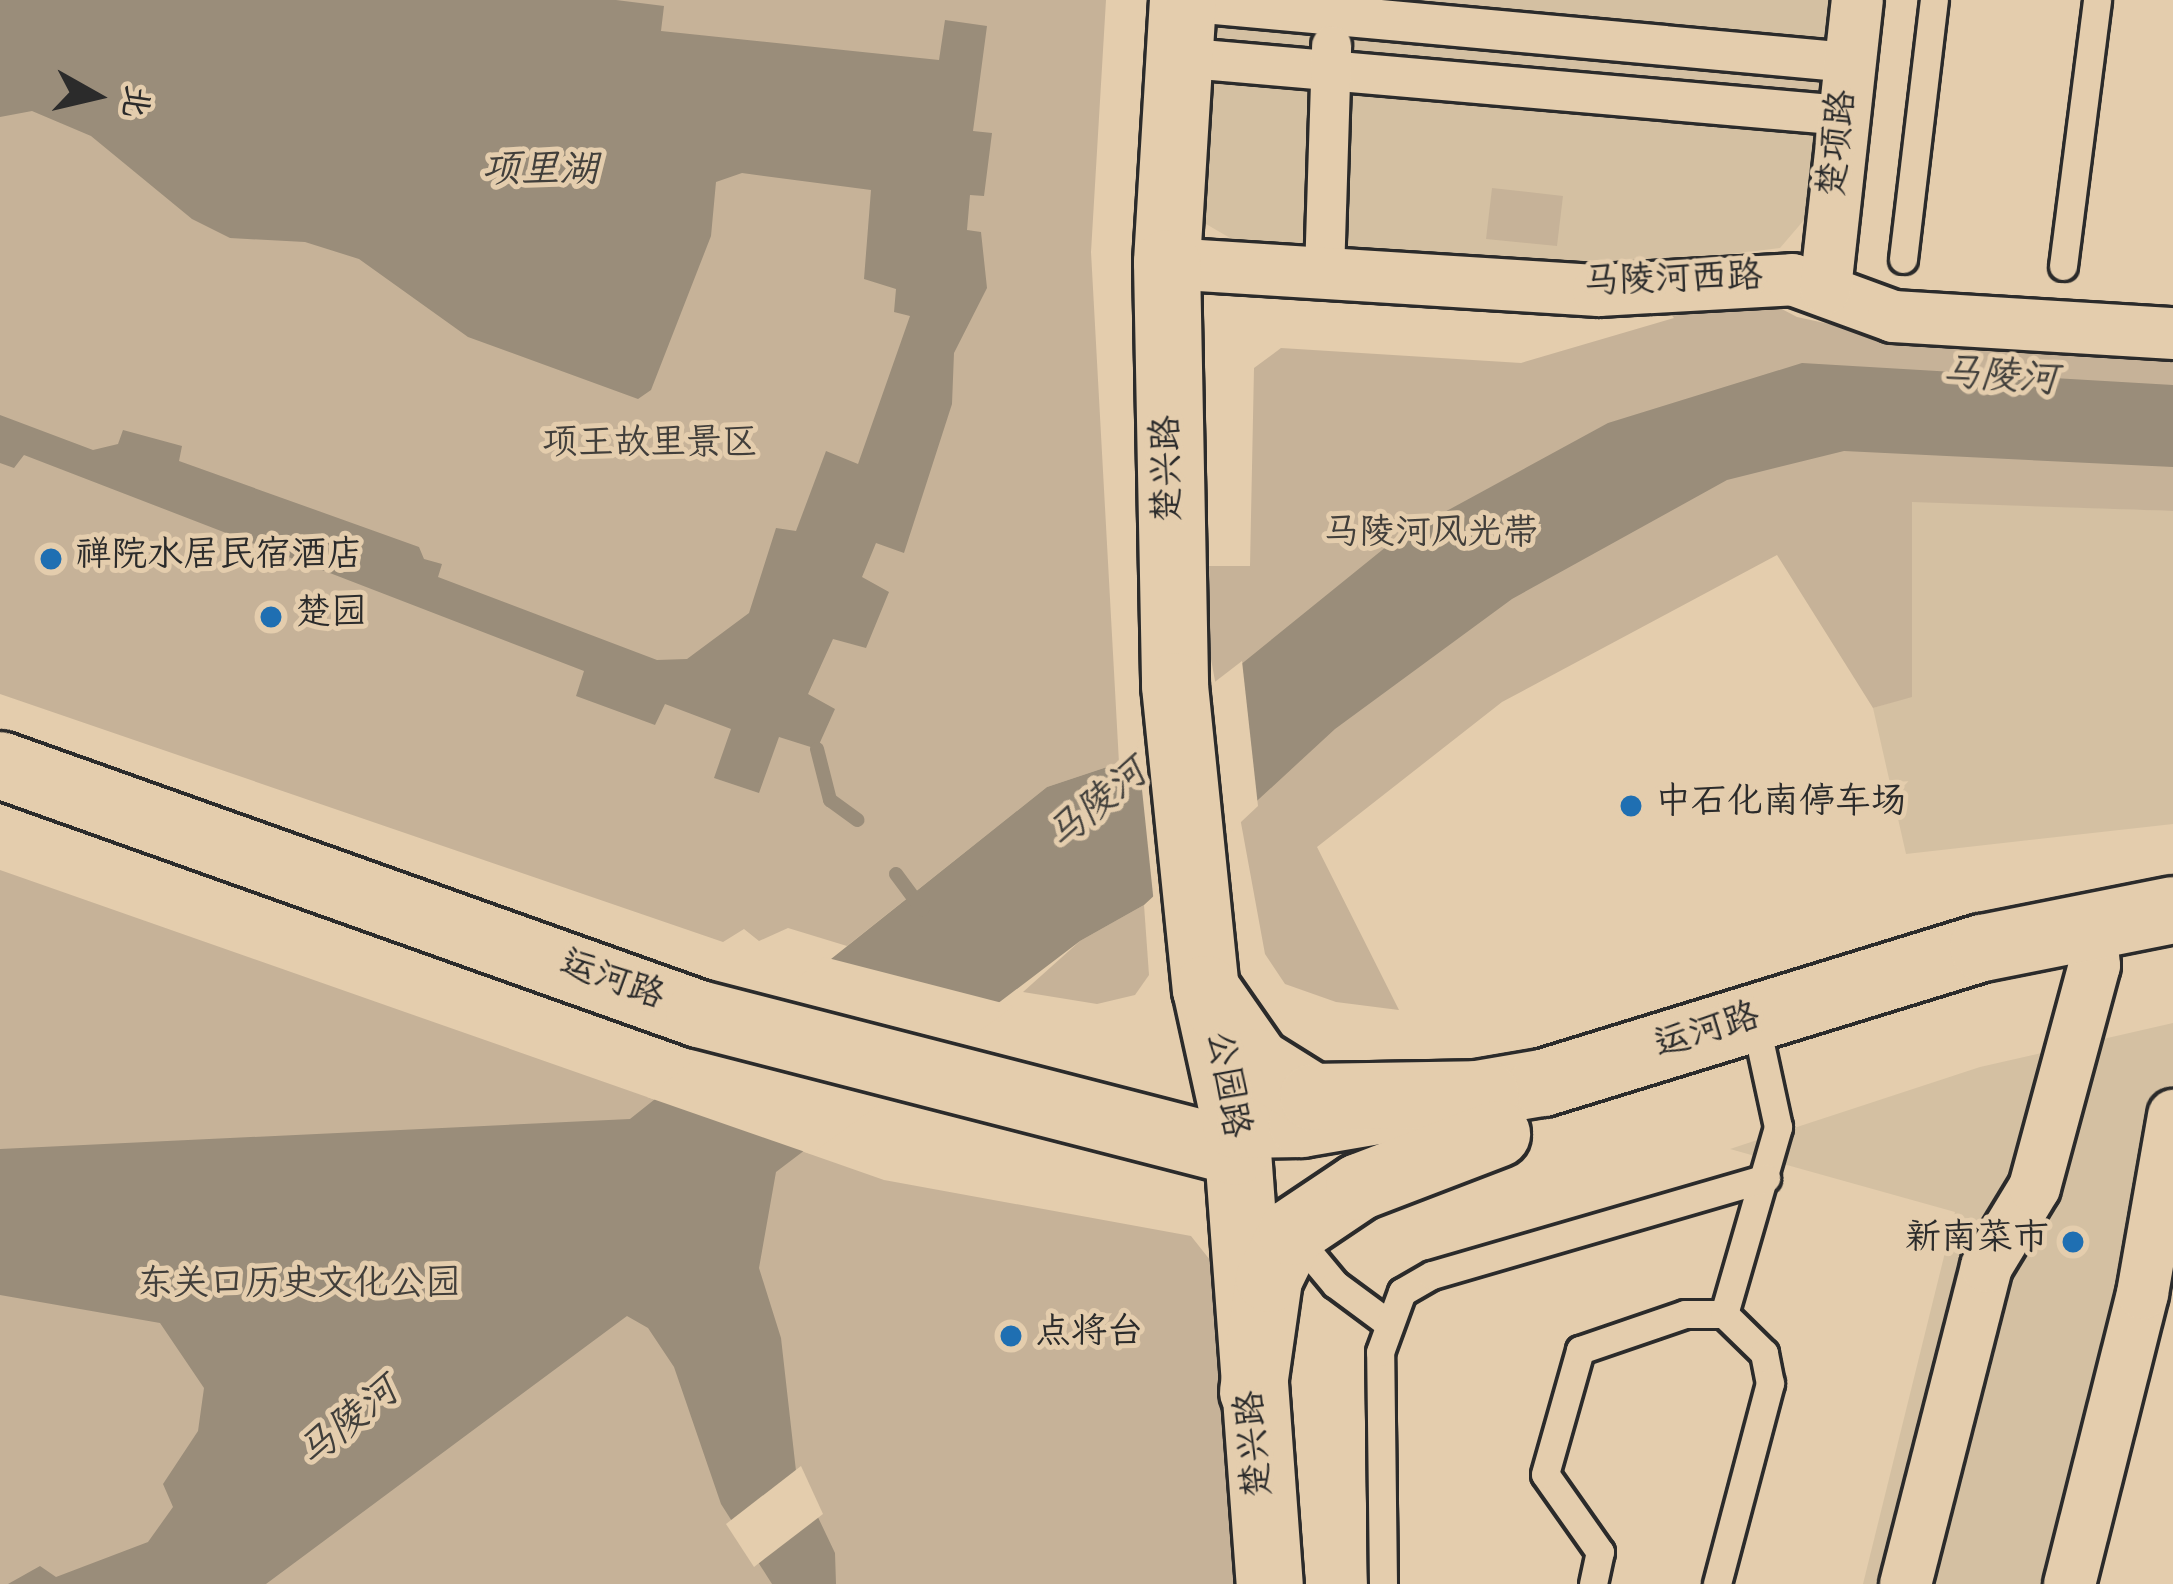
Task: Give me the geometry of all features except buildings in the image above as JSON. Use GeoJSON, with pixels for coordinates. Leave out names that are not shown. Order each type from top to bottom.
{"type":"FeatureCollection","features":[{"type":"Feature","properties":{"kind":"street","name":"楚项路"},"geometry":{"type":"LineString","coordinates":[[1825,288],[1857,0]]}},
{"type":"Feature","properties":{"kind":"street"},"geometry":{"type":"LineString","coordinates":[[1181,20],[1332,7],[1850,62]]}},
{"type":"Feature","properties":{"kind":"street"},"geometry":{"type":"LineString","coordinates":[[1324,273],[1332,7]]}},
{"type":"Feature","properties":{"kind":"street"},"geometry":{"type":"LineString","coordinates":[[1181,20],[1330,70],[1844,115]]}},
{"type":"Feature","properties":{"kind":"street","name":"楚兴路"},"geometry":{"type":"LineString","coordinates":[[1181,20],[1167,263],[1175,686],[1204,964]]}},
{"type":"Feature","properties":{"kind":"street","name":"马陵河西路"},"geometry":{"type":"LineString","coordinates":[[1167,263],[1598,290],[1759,277],[1825,288],[1893,316],[2173,333]]}},
{"type":"Feature","properties":{"kind":"street","name":"运河路"},"geometry":{"type":"LineString","coordinates":[[0,766],[699,1014],[1041,1108],[1249,1184],[1303,1124],[1492,1114],[1760,1039],[1982,948],[2173,950]]}},
{"type":"Feature","properties":{"kind":"street","name":"运河路"},"geometry":{"type":"LineString","coordinates":[[2092,946],[2173,910]]}},
{"type":"Feature","properties":{"kind":"street"},"geometry":{"type":"LineString","coordinates":[[1905,1584],[1986,1266],[2034,1187],[2092,946]]}},
{"type":"Feature","properties":{"kind":"street"},"geometry":{"type":"LineString","coordinates":[[1204,964],[1257,1062],[1313,1097],[1492,1114]]}},
{"type":"Feature","properties":{"kind":"street","name":"公园路"},"geometry":{"type":"LineString","coordinates":[[1204,964],[1249,1184]]}},
{"type":"Feature","properties":{"kind":"street"},"geometry":{"type":"LineString","coordinates":[[1249,1184],[1359,1187],[1492,1114]]}},
{"type":"Feature","properties":{"kind":"street"},"geometry":{"type":"LineString","coordinates":[[2068,1584],[2142,1293],[2173,1115]]}},
{"type":"Feature","properties":{"kind":"street","name":"楚兴路"},"geometry":{"type":"LineString","coordinates":[[1249,1184],[1269,1279],[1253,1392],[1270,1584]]}},
{"type":"Feature","properties":{"kind":"lane"},"geometry":{"type":"LineString","coordinates":[[1903,259],[1934,0]]}},
{"type":"Feature","properties":{"kind":"lane"},"geometry":{"type":"LineString","coordinates":[[2063,266],[2097,0]]}},
{"type":"Feature","properties":{"kind":"lane"},"geometry":{"type":"LineString","coordinates":[[1724,1313],[1778,1127],[1760,1039]]}},
{"type":"Feature","properties":{"kind":"lane"},"geometry":{"type":"LineString","coordinates":[[1383,1584],[1376,1523],[1385,1321],[1402,1292],[1432,1275],[1766,1178]]}},
{"type":"Feature","properties":{"kind":"lane"},"geometry":{"type":"LineString","coordinates":[[1249,1184],[1335,1284],[1385,1321]]}},
{"type":"Feature","properties":{"kind":"lane"},"geometry":{"type":"LineString","coordinates":[[1592,1584],[1600,1552],[1546,1474],[1580,1350],[1685,1314],[1724,1313],[1764,1353],[1770,1383],[1717,1584]]}},
{"type":"Feature","properties":{"kind":"shaded area"},"geometry":{"type":"Polygon","coordinates":[[[1216,0],[1839,0],[1816,206],[1780,248],[1602,270],[1237,242],[1206,224],[1202,196],[1216,0]]]}},
{"type":"Feature","properties":{"kind":"shaded area"},"geometry":{"type":"Polygon","coordinates":[[[1912,501],[2173,511],[2173,824],[1906,854],[1873,708],[1912,696],[1912,501]]]}},
{"type":"Feature","properties":{"kind":"shaded area"},"geometry":{"type":"Polygon","coordinates":[[[2173,1023],[2173,1285],[2161,1282],[2084,1584],[1863,1584],[1955,1212],[1730,1149],[1980,1067],[2173,1023]]]}},
{"type":"Feature","properties":{"kind":"green space","name":"项王故里景区"},"geometry":{"type":"Polygon","coordinates":[[[0,0],[1106,0],[1091,252],[1119,763],[1047,787],[847,946],[788,928],[759,941],[744,929],[723,942],[0,694],[0,0]]]}},
{"type":"Feature","properties":{"kind":"green space"},"geometry":{"type":"Polygon","coordinates":[[[1492,188],[1563,196],[1557,246],[1486,239],[1492,188]]]}},
{"type":"Feature","properties":{"kind":"green space","name":"马陵河风光带"},"geometry":{"type":"Polygon","coordinates":[[[1753,294],[1797,317],[1871,333],[2173,353],[2173,511],[1912,502],[1912,697],[1873,708],[1777,555],[1502,702],[1317,847],[1399,1010],[1336,1002],[1285,984],[1265,954],[1194,566],[1250,566],[1254,368],[1281,348],[1521,363],[1674,318],[1660,301],[1753,294]]]}},
{"type":"Feature","properties":{"kind":"green space","name":"东关口历史文化公园"},"geometry":{"type":"Polygon","coordinates":[[[0,870],[884,1180],[1191,1236],[1210,1260],[1243,1584],[0,1584],[0,870]]]}},
{"type":"Feature","properties":{"kind":"green space"},"geometry":{"type":"Polygon","coordinates":[[[1144,905],[1149,975],[1135,995],[1097,1004],[1023,992],[1080,941],[1144,905]]]}},
{"type":"Feature","properties":{"kind":"water","name":"项里湖"},"geometry":{"type":"Polygon","coordinates":[[[0,0],[616,0],[664,6],[661,31],[939,60],[945,20],[987,26],[973,131],[992,133],[984,196],[970,195],[967,230],[981,232],[987,288],[954,353],[952,404],[904,553],[876,543],[862,577],[889,592],[866,648],[833,639],[808,694],[835,709],[817,749],[779,737],[759,793],[714,778],[731,729],[665,704],[655,725],[576,696],[584,671],[24,455],[14,468],[0,463],[0,415],[93,450],[118,444],[123,430],[182,446],[179,461],[419,547],[424,559],[442,564],[438,577],[657,660],[687,659],[749,613],[776,528],[796,531],[826,451],[858,464],[910,316],[894,312],[896,289],[864,279],[871,190],[742,173],[716,182],[711,236],[651,390],[638,399],[468,337],[359,259],[305,242],[230,238],[192,219],[91,136],[32,111],[0,117],[0,0]]]}},
{"type":"Feature","properties":{"kind":"water","name":"马陵河"},"geometry":{"type":"Polygon","coordinates":[[[1802,363],[2173,385],[2173,467],[1844,451],[1727,480],[1512,599],[1335,729],[1144,905],[1080,941],[776,1172],[759,1268],[781,1338],[796,1471],[835,1553],[836,1584],[772,1584],[721,1504],[674,1367],[648,1328],[627,1316],[266,1584],[8,1584],[40,1566],[56,1577],[148,1542],[173,1507],[163,1484],[198,1431],[204,1388],[160,1323],[0,1295],[0,1149],[630,1119],[1047,787],[1119,763],[1397,538],[1608,423],[1802,363]]]}},
{"type":"Feature","properties":{"kind":"pier"},"geometry":{"type":"Polygon","coordinates":[[[1242,661],[1258,806],[1154,904],[1137,742],[1242,661]]]}},
{"type":"Feature","properties":{"kind":"pier"},"geometry":{"type":"Polygon","coordinates":[[[824,957],[1014,1006],[811,1154],[647,1097],[824,957]]]}},
{"type":"Feature","properties":{"kind":"pier"},"geometry":{"type":"Polygon","coordinates":[[[801,1466],[823,1514],[754,1567],[726,1524],[801,1466]]]}},
{"type":"Feature","properties":{"kind":"waterway"},"geometry":{"type":"LineString","coordinates":[[817,749],[830,800],[858,820]]}},
{"type":"Feature","properties":{"kind":"waterway"},"geometry":{"type":"LineString","coordinates":[[896,874],[922,909]]}},
{"type":"Feature","properties":{"kind":"place","name":"禅院水居民宿酒店"},"geometry":{"type":"Point","coordinates":[51,559]}},
{"type":"Feature","properties":{"kind":"place","name":"楚园"},"geometry":{"type":"Point","coordinates":[271,617]}},
{"type":"Feature","properties":{"kind":"place","name":"中石化南停车场"},"geometry":{"type":"Point","coordinates":[1631,806]}},
{"type":"Feature","properties":{"kind":"place","name":"新南菜市"},"geometry":{"type":"Point","coordinates":[2073,1242]}},
{"type":"Feature","properties":{"kind":"place","name":"点将台"},"geometry":{"type":"Point","coordinates":[1011,1336]}}]}
